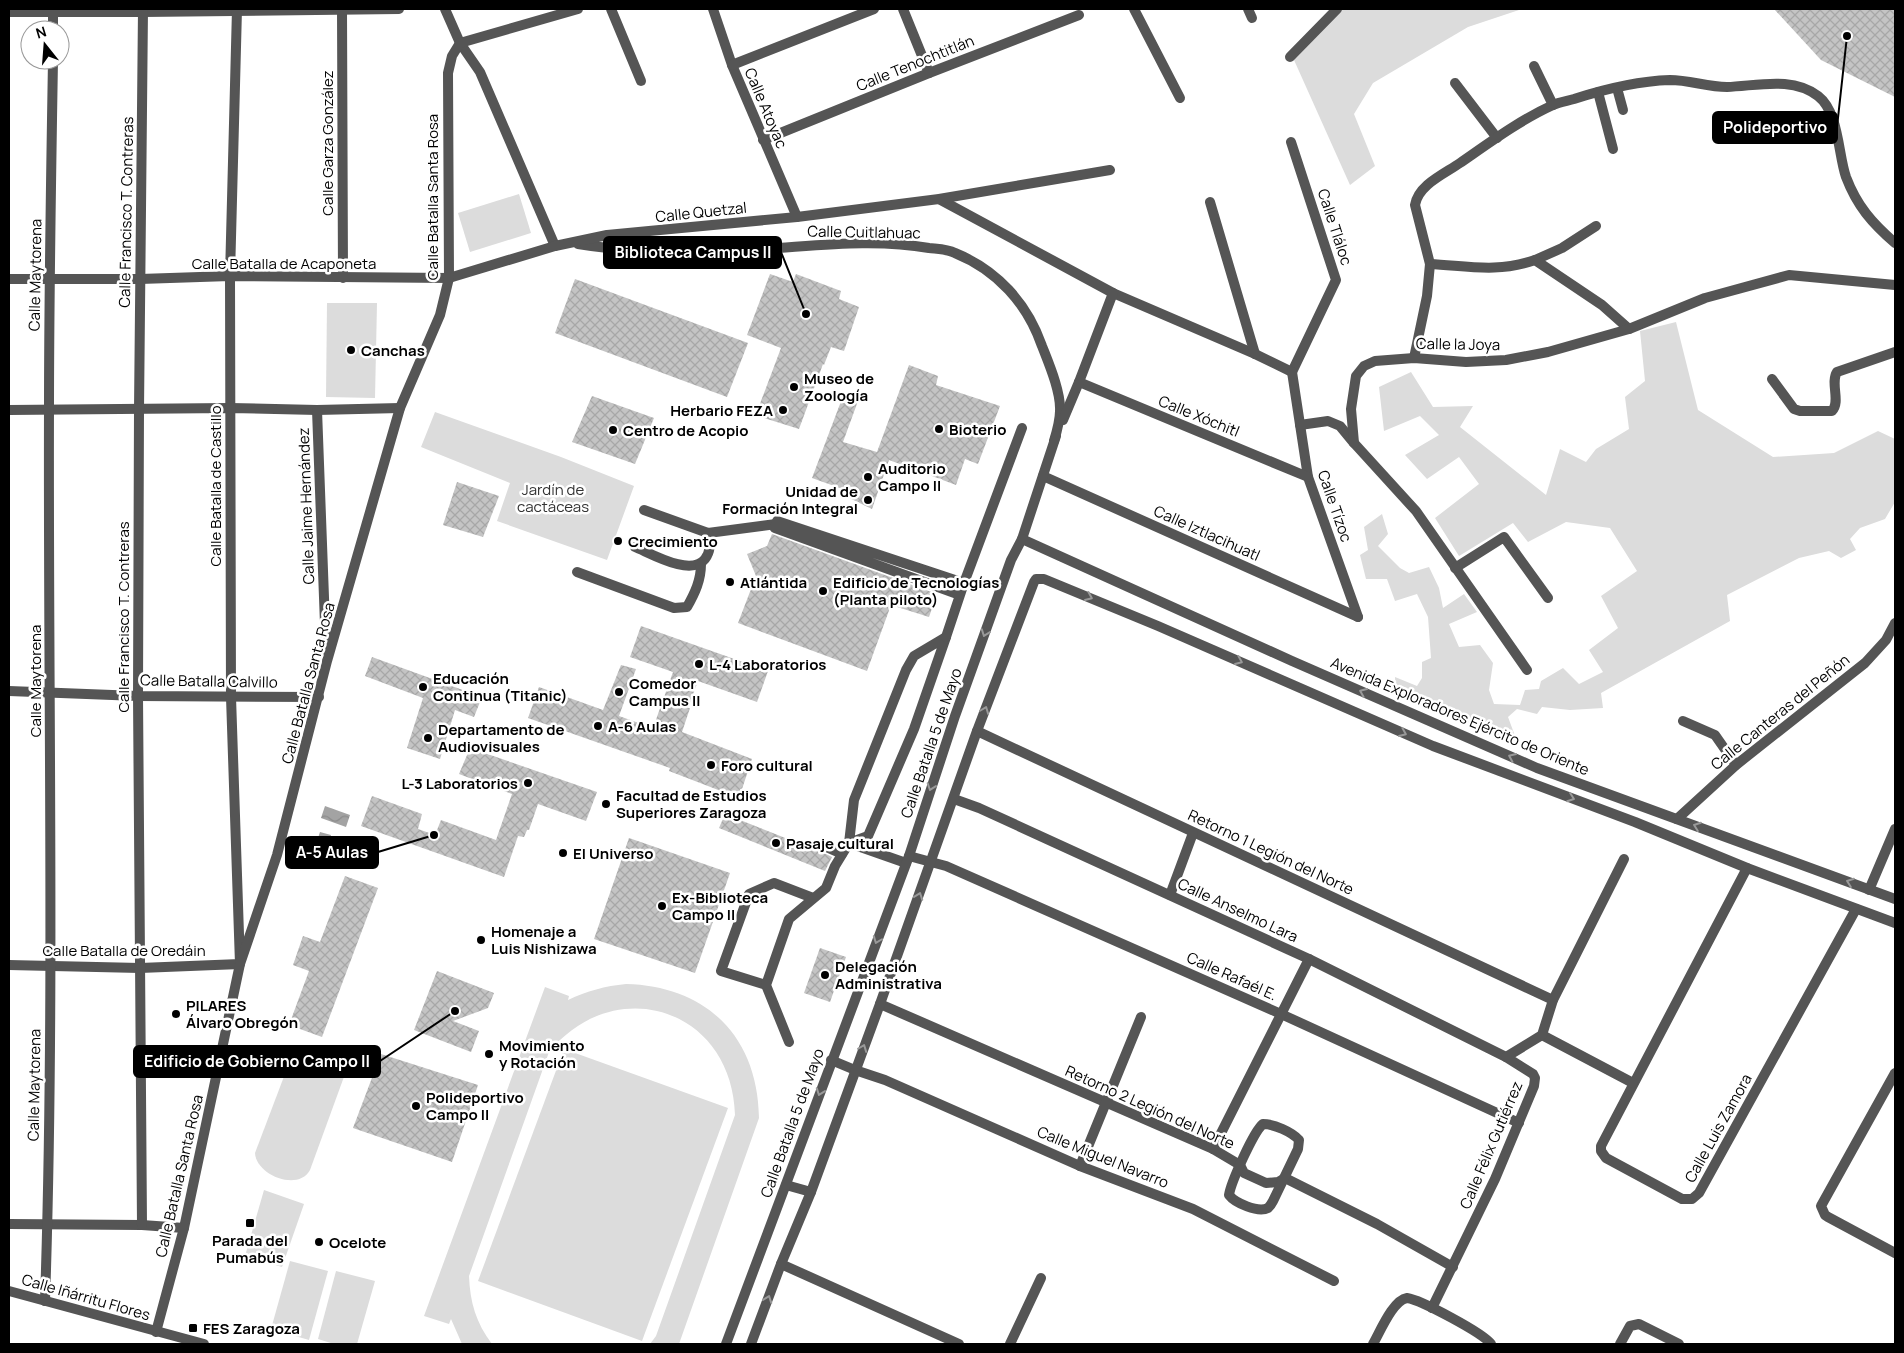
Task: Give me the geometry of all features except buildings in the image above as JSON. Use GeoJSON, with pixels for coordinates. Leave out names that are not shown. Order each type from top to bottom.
{"type":"FeatureCollection","features":[{"type":"Feature","properties":{"kind":"street"},"geometry":{"type":"LineString","coordinates":[[9,12],[53,10],[399,9]]}},
{"type":"Feature","properties":{"kind":"street"},"geometry":{"type":"LineString","coordinates":[[445,9],[460,43],[480,72],[555,246]]}},
{"type":"Feature","properties":{"kind":"street"},"geometry":{"type":"LineString","coordinates":[[460,43],[578,9]]}},
{"type":"Feature","properties":{"kind":"street"},"geometry":{"type":"LineString","coordinates":[[611,9],[641,81]]}},
{"type":"Feature","properties":{"kind":"street","name":"Calle Atoyac"},"geometry":{"type":"LineString","coordinates":[[713,9],[732,65],[797,217]]}},
{"type":"Feature","properties":{"kind":"street"},"geometry":{"type":"LineString","coordinates":[[732,65],[874,9]]}},
{"type":"Feature","properties":{"kind":"street"},"geometry":{"type":"LineString","coordinates":[[903,9],[929,73]]}},
{"type":"Feature","properties":{"kind":"street"},"geometry":{"type":"LineString","coordinates":[[1134,9],[1180,98]]}},
{"type":"Feature","properties":{"kind":"street"},"geometry":{"type":"LineString","coordinates":[[1290,57],[1337,9]]}},
{"type":"Feature","properties":{"kind":"street","name":"Calle Batalla de Castillo"},"geometry":{"type":"LineString","coordinates":[[237,10],[230,276],[230,408],[231,697],[240,964]]}},
{"type":"Feature","properties":{"kind":"street","name":"Calle Garza González"},"geometry":{"type":"LineString","coordinates":[[342,10],[343,278]]}},
{"type":"Feature","properties":{"kind":"street","name":"Calle Francisco T. Contreras"},"geometry":{"type":"LineString","coordinates":[[142,1225],[138,696],[143,11]]}},
{"type":"Feature","properties":{"kind":"street","name":"Calle Tenochtitlán"},"geometry":{"type":"LineString","coordinates":[[763,140],[1079,15]]}},
{"type":"Feature","properties":{"kind":"street","name":"Calle Batalla Santa Rosa"},"geometry":{"type":"LineString","coordinates":[[156,1332],[184,1228],[240,964],[277,855],[327,661],[400,408],[440,315],[448,278],[448,73],[452,56],[460,43]]}},
{"type":"Feature","properties":{"kind":"street"},"geometry":{"type":"LineString","coordinates":[[1534,66],[1553,105]]}},
{"type":"Feature","properties":{"kind":"street","name":"Calle Maytorena"},"geometry":{"type":"LineString","coordinates":[[45,1301],[48,1225],[50,966],[48,410],[53,70]]}},
{"type":"Feature","properties":{"kind":"street"},"geometry":{"type":"LineString","coordinates":[[1414,358],[1427,296],[1430,264],[1415,206],[1416,197],[1430,184],[1497,138],[1553,105],[1598,92],[1670,80],[1726,87],[1788,84],[1812,92],[1820,97],[1826,105],[1835,125],[1846,175],[1853,194],[1864,214],[1895,242]]}},
{"type":"Feature","properties":{"kind":"street"},"geometry":{"type":"LineString","coordinates":[[1455,83],[1497,138]]}},
{"type":"Feature","properties":{"kind":"street"},"geometry":{"type":"LineString","coordinates":[[1617,88],[1622,110]]}},
{"type":"Feature","properties":{"kind":"street"},"geometry":{"type":"LineString","coordinates":[[1598,92],[1613,149]]}},
{"type":"Feature","properties":{"kind":"street","name":"Calle Tláloc"},"geometry":{"type":"LineString","coordinates":[[1291,142],[1336,280],[1292,372]]}},
{"type":"Feature","properties":{"kind":"street","name":"Calle Quetzal"},"geometry":{"type":"LineString","coordinates":[[555,246],[607,235],[797,217],[940,199],[1110,170]]}},
{"type":"Feature","properties":{"kind":"street"},"geometry":{"type":"LineString","coordinates":[[940,199],[1113,293],[1255,354],[1292,372]]}},
{"type":"Feature","properties":{"kind":"street"},"geometry":{"type":"LineString","coordinates":[[1210,202],[1255,354]]}},
{"type":"Feature","properties":{"kind":"street"},"geometry":{"type":"LineString","coordinates":[[1430,264],[1490,269],[1505,268],[1535,260],[1562,248],[1596,226]]}},
{"type":"Feature","properties":{"kind":"street","name":"Calle Cuitlahuac"},"geometry":{"type":"LineString","coordinates":[[572,243],[600,248],[645,251],[740,250],[867,244],[911,245],[953,252],[975,262],[991,273],[1008,288],[1031,319],[1047,358],[1058,396],[1060,410],[1054,441]]}},
{"type":"Feature","properties":{"kind":"street","name":"Calle Batalla de Acaponeta"},"geometry":{"type":"LineString","coordinates":[[9,278],[140,279],[230,276],[448,278],[555,246]]}},
{"type":"Feature","properties":{"kind":"street"},"geometry":{"type":"LineString","coordinates":[[1535,260],[1602,305],[1629,329]]}},
{"type":"Feature","properties":{"kind":"street","name":"Calle la Joya"},"geometry":{"type":"LineString","coordinates":[[1354,443],[1351,409],[1356,376],[1364,366],[1375,360],[1414,358],[1466,362],[1506,360],[1548,352],[1629,329],[1705,298],[1789,275],[1895,285]]}},
{"type":"Feature","properties":{"kind":"street","name":"Calle Batalla 5 de Mayo"},"geometry":{"type":"LineString","coordinates":[[726,1344],[907,859],[958,707],[1011,560],[1022,539],[1054,441],[1113,293]]}},
{"type":"Feature","properties":{"kind":"street"},"geometry":{"type":"LineString","coordinates":[[1772,379],[1797,411],[1834,410],[1834,380],[1837,372],[1895,352]]}},
{"type":"Feature","properties":{"kind":"street","name":"Calle Tízoc"},"geometry":{"type":"LineString","coordinates":[[1292,372],[1308,477],[1358,617]]}},
{"type":"Feature","properties":{"kind":"street","name":"Calle Xóchitl"},"geometry":{"type":"LineString","coordinates":[[1079,382],[1308,477]]}},
{"type":"Feature","properties":{"kind":"street"},"geometry":{"type":"LineString","coordinates":[[9,410],[230,408],[318,410],[400,408]]}},
{"type":"Feature","properties":{"kind":"street","name":"Calle Jaime Hernández"},"geometry":{"type":"LineString","coordinates":[[318,410],[327,661]]}},
{"type":"Feature","properties":{"kind":"street"},"geometry":{"type":"LineString","coordinates":[[1300,425],[1328,421],[1340,426],[1416,511],[1528,670]]}},
{"type":"Feature","properties":{"kind":"street"},"geometry":{"type":"LineString","coordinates":[[849,843],[868,836],[914,729],[964,583],[1022,428]]}},
{"type":"Feature","properties":{"kind":"street","name":"Calle Iztlacihuatl"},"geometry":{"type":"LineString","coordinates":[[1044,476],[1358,617]]}},
{"type":"Feature","properties":{"kind":"street"},"geometry":{"type":"LineString","coordinates":[[644,510],[708,533],[776,524],[777,521],[964,583]]}},
{"type":"Feature","properties":{"kind":"street"},"geometry":{"type":"LineString","coordinates":[[776,524],[775,528],[960,595]]}},
{"type":"Feature","properties":{"kind":"street"},"geometry":{"type":"LineString","coordinates":[[635,547],[676,564],[689,567],[701,564],[710,553],[708,533]]}},
{"type":"Feature","properties":{"kind":"street"},"geometry":{"type":"LineString","coordinates":[[1455,568],[1504,537],[1548,598]]}},
{"type":"Feature","properties":{"kind":"street","name":"Avenida Exploradores Ejército de Oriente"},"geometry":{"type":"LineString","coordinates":[[1022,539],[1292,661],[1537,768],[1895,899]]}},
{"type":"Feature","properties":{"kind":"street"},"geometry":{"type":"LineString","coordinates":[[577,572],[674,608],[687,607],[701,576],[701,564]]}},
{"type":"Feature","properties":{"kind":"street"},"geometry":{"type":"LineString","coordinates":[[752,1344],[781,1264],[811,1192],[977,731],[1036,579],[1044,578],[1433,746],[1634,822],[1747,868],[1895,923]]}},
{"type":"Feature","properties":{"kind":"street","name":"Calle Canteras del Peñón"},"geometry":{"type":"LineString","coordinates":[[1677,819],[1736,765],[1865,663],[1886,640],[1895,623]]}},
{"type":"Feature","properties":{"kind":"street"},"geometry":{"type":"LineString","coordinates":[[789,1042],[766,985],[789,919],[826,888],[835,866],[849,843],[854,800],[906,670],[914,656],[946,637]]}},
{"type":"Feature","properties":{"kind":"street","name":"Calle Batalla Calvillo"},"geometry":{"type":"LineString","coordinates":[[9,691],[138,696],[319,697]]}},
{"type":"Feature","properties":{"kind":"street"},"geometry":{"type":"LineString","coordinates":[[1683,721],[1715,735],[1736,765]]}},
{"type":"Feature","properties":{"kind":"street","name":"Retorno 1 Legión del Norte"},"geometry":{"type":"LineString","coordinates":[[977,731],[1553,1000]]}},
{"type":"Feature","properties":{"kind":"street"},"geometry":{"type":"LineString","coordinates":[[1531,783],[1537,768]]}},
{"type":"Feature","properties":{"kind":"street","name":"Calle Anselmo Lara"},"geometry":{"type":"LineString","coordinates":[[954,799],[979,808],[1309,959],[1506,1057]]}},
{"type":"Feature","properties":{"kind":"street"},"geometry":{"type":"LineString","coordinates":[[1869,890],[1895,828]]}},
{"type":"Feature","properties":{"kind":"street"},"geometry":{"type":"LineString","coordinates":[[1170,896],[1193,832]]}},
{"type":"Feature","properties":{"kind":"street","name":"Calle Rafaél E."},"geometry":{"type":"LineString","coordinates":[[849,843],[907,859],[946,866],[1281,1014],[1519,1123]]}},
{"type":"Feature","properties":{"kind":"street"},"geometry":{"type":"LineString","coordinates":[[824,846],[842,854]]}},
{"type":"Feature","properties":{"kind":"street"},"geometry":{"type":"LineString","coordinates":[[1624,859],[1553,1000],[1542,1035],[1633,1083]]}},
{"type":"Feature","properties":{"kind":"street","name":"Calle Luis Zamora"},"geometry":{"type":"LineString","coordinates":[[1747,868],[1633,1083],[1603,1143],[1601,1151],[1603,1155],[1682,1198],[1692,1198],[1699,1192],[1856,909]]}},
{"type":"Feature","properties":{"kind":"street"},"geometry":{"type":"LineString","coordinates":[[766,985],[721,971],[749,894],[774,883],[814,898]]}},
{"type":"Feature","properties":{"kind":"street"},"geometry":{"type":"LineString","coordinates":[[1213,1149],[1309,959]]}},
{"type":"Feature","properties":{"kind":"street","name":"Calle Batalla de Oredáin"},"geometry":{"type":"LineString","coordinates":[[9,965],[140,968],[240,964]]}},
{"type":"Feature","properties":{"kind":"street","name":"Retorno 2 Legión del Norte"},"geometry":{"type":"LineString","coordinates":[[880,1004],[1213,1149],[1240,1165],[1244,1173],[1266,1183],[1272,1183],[1285,1178]]}},
{"type":"Feature","properties":{"kind":"street"},"geometry":{"type":"LineString","coordinates":[[1080,1166],[1141,1017]]}},
{"type":"Feature","properties":{"kind":"street","name":"Calle Félix Gutiérrez"},"geometry":{"type":"LineString","coordinates":[[1432,1308],[1495,1179],[1534,1086],[1535,1078],[1530,1072],[1506,1057],[1542,1035]]}},
{"type":"Feature","properties":{"kind":"street","name":"Calle Miguel Navarro"},"geometry":{"type":"LineString","coordinates":[[831,1060],[885,1080],[1080,1166],[1193,1209],[1334,1281]]}},
{"type":"Feature","properties":{"kind":"street"},"geometry":{"type":"LineString","coordinates":[[1895,1073],[1821,1206],[1828,1217],[1895,1253]]}},
{"type":"Feature","properties":{"kind":"street"},"geometry":{"type":"LineString","coordinates":[[1263,1124],[1293,1135],[1299,1140],[1298,1149],[1285,1178],[1268,1208],[1256,1209],[1234,1200],[1229,1195],[1240,1165],[1258,1129],[1263,1124]]}},
{"type":"Feature","properties":{"kind":"street"},"geometry":{"type":"LineString","coordinates":[[1285,1178],[1377,1224],[1453,1267]]}},
{"type":"Feature","properties":{"kind":"street"},"geometry":{"type":"LineString","coordinates":[[786,1185],[811,1192]]}},
{"type":"Feature","properties":{"kind":"street"},"geometry":{"type":"LineString","coordinates":[[9,1224],[142,1225],[184,1228]]}},
{"type":"Feature","properties":{"kind":"street"},"geometry":{"type":"LineString","coordinates":[[781,1264],[959,1344]]}},
{"type":"Feature","properties":{"kind":"street"},"geometry":{"type":"LineString","coordinates":[[1010,1344],[1041,1278]]}},
{"type":"Feature","properties":{"kind":"street","name":"Calle Iñárritu Flores"},"geometry":{"type":"LineString","coordinates":[[9,1291],[204,1344]]}},
{"type":"Feature","properties":{"kind":"street"},"geometry":{"type":"LineString","coordinates":[[1373,1344],[1395,1305],[1402,1299],[1412,1299],[1432,1308],[1484,1337],[1491,1344]]}},
{"type":"Feature","properties":{"kind":"street"},"geometry":{"type":"LineString","coordinates":[[1620,1344],[1630,1326],[1639,1324],[1678,1344]]}},
{"type":"Feature","properties":{"kind":"green space"},"geometry":{"type":"Polygon","coordinates":[[[1342,9],[1522,9],[1468,27],[1373,83],[1354,114],[1375,166],[1350,185],[1294,60],[1342,9]]]}},
{"type":"Feature","properties":{"kind":"green space"},"geometry":{"type":"Polygon","coordinates":[[[519,194],[531,233],[470,252],[458,213],[519,194]]]}},
{"type":"Feature","properties":{"kind":"green space","name":"Canchas"},"geometry":{"type":"Polygon","coordinates":[[[327,303],[377,303],[375,398],[326,397],[327,303]]]}},
{"type":"Feature","properties":{"kind":"green space"},"geometry":{"type":"Polygon","coordinates":[[[1676,322],[1698,410],[1773,457],[1834,453],[1878,431],[1895,439],[1895,502],[1885,519],[1860,528],[1850,539],[1856,550],[1841,558],[1829,551],[1799,558],[1727,595],[1730,621],[1601,693],[1603,708],[1570,710],[1542,707],[1537,714],[1517,709],[1508,717],[1518,744],[1396,696],[1395,677],[1417,686],[1422,678],[1422,662],[1431,658],[1428,617],[1417,594],[1395,601],[1387,579],[1366,579],[1360,555],[1368,550],[1364,527],[1382,514],[1388,534],[1378,546],[1400,568],[1409,573],[1429,567],[1439,588],[1443,608],[1464,594],[1477,612],[1449,624],[1459,647],[1480,645],[1493,663],[1489,690],[1494,704],[1520,705],[1525,690],[1539,689],[1541,681],[1563,668],[1579,684],[1603,672],[1589,650],[1618,628],[1601,596],[1637,571],[1610,528],[1566,522],[1528,542],[1513,523],[1459,556],[1435,518],[1479,484],[1459,457],[1427,479],[1405,455],[1439,435],[1420,416],[1384,431],[1379,387],[1411,372],[1433,407],[1473,406],[1460,427],[1546,495],[1560,449],[1586,462],[1596,449],[1629,429],[1625,397],[1645,381],[1640,331],[1676,322]]]}},
{"type":"Feature","properties":{"kind":"green space","name":"Jardín de cactáceas"},"geometry":{"type":"Polygon","coordinates":[[[435,412],[561,457],[634,486],[607,560],[497,521],[510,483],[421,447],[435,412]]]}},
{"type":"Feature","properties":{"kind":"green space"},"geometry":{"type":"Polygon","coordinates":[[[626,984],[655,987],[681,994],[703,1006],[722,1021],[738,1041],[749,1063],[756,1089],[759,1118],[679,1344],[650,1344],[656,1336],[735,1115],[729,1079],[714,1049],[692,1027],[666,1013],[637,1008],[606,1013],[576,1027],[549,1052],[469,1276],[475,1312],[486,1336],[492,1344],[462,1344],[451,1319],[449,1324],[424,1316],[545,987],[569,996],[568,1000],[596,989],[626,984]]]}},
{"type":"Feature","properties":{"kind":"green space"},"geometry":{"type":"Polygon","coordinates":[[[303,1048],[317,1049],[336,1057],[344,1067],[345,1074],[310,1170],[296,1180],[288,1180],[278,1178],[262,1168],[257,1161],[255,1153],[291,1058],[295,1052],[303,1048]]]}},
{"type":"Feature","properties":{"kind":"green space"},"geometry":{"type":"Polygon","coordinates":[[[564,1049],[728,1108],[642,1341],[478,1281],[564,1049]]]}},
{"type":"Feature","properties":{"kind":"green space"},"geometry":{"type":"Polygon","coordinates":[[[264,1190],[304,1204],[282,1267],[245,1256],[264,1190]]]}},
{"type":"Feature","properties":{"kind":"green space"},"geometry":{"type":"Polygon","coordinates":[[[290,1261],[328,1271],[309,1340],[271,1329],[290,1261]]]}},
{"type":"Feature","properties":{"kind":"green space"},"geometry":{"type":"Polygon","coordinates":[[[336,1271],[375,1281],[357,1344],[334,1344],[318,1339],[336,1271]]]}},
{"type":"Feature","properties":{"kind":"water"},"geometry":{"type":"Polygon","coordinates":[[[325,806],[350,815],[346,827],[321,818],[325,806]]]}},
{"type":"Feature","properties":{"kind":"water"},"geometry":{"type":"Polygon","coordinates":[[[320,832],[331,835],[325,856],[313,853],[320,832]]]}},
{"type":"Feature","properties":{"kind":"place","name":"Polideportivo"},"geometry":{"type":"Point","coordinates":[1847,36]}},
{"type":"Feature","properties":{"kind":"place","name":"Biblioteca Campus II"},"geometry":{"type":"Point","coordinates":[806,314]}},
{"type":"Feature","properties":{"kind":"place","name":"Canchas"},"geometry":{"type":"Point","coordinates":[351,350]}},
{"type":"Feature","properties":{"kind":"place","name":"Museo de Zoología"},"geometry":{"type":"Point","coordinates":[794,387]}},
{"type":"Feature","properties":{"kind":"place","name":"Herbario FEZA"},"geometry":{"type":"Point","coordinates":[783,410]}},
{"type":"Feature","properties":{"kind":"place","name":"Bioterio"},"geometry":{"type":"Point","coordinates":[939,429]}},
{"type":"Feature","properties":{"kind":"place","name":"Centro de Acopio"},"geometry":{"type":"Point","coordinates":[613,430]}},
{"type":"Feature","properties":{"kind":"place","name":"Auditorio Campo II"},"geometry":{"type":"Point","coordinates":[868,477]}},
{"type":"Feature","properties":{"kind":"place","name":"Unidad de Formación Integral"},"geometry":{"type":"Point","coordinates":[868,500]}},
{"type":"Feature","properties":{"kind":"place","name":"Crecimiento"},"geometry":{"type":"Point","coordinates":[618,541]}},
{"type":"Feature","properties":{"kind":"place","name":"Atlántida"},"geometry":{"type":"Point","coordinates":[730,582]}},
{"type":"Feature","properties":{"kind":"place","name":"Edificio de Tecnologías (Planta piloto)"},"geometry":{"type":"Point","coordinates":[823,591]}},
{"type":"Feature","properties":{"kind":"place","name":"L-4 Laboratorios"},"geometry":{"type":"Point","coordinates":[699,664]}},
{"type":"Feature","properties":{"kind":"place","name":"Educación Continua (Titanic)"},"geometry":{"type":"Point","coordinates":[423,687]}},
{"type":"Feature","properties":{"kind":"place","name":"Comedor Campus II"},"geometry":{"type":"Point","coordinates":[619,692]}},
{"type":"Feature","properties":{"kind":"place","name":"A-6 Aulas"},"geometry":{"type":"Point","coordinates":[598,726]}},
{"type":"Feature","properties":{"kind":"place","name":"Departamento de Audiovisuales"},"geometry":{"type":"Point","coordinates":[428,738]}},
{"type":"Feature","properties":{"kind":"place","name":"Foro cultural"},"geometry":{"type":"Point","coordinates":[711,765]}},
{"type":"Feature","properties":{"kind":"place","name":"L-3 Laboratorios"},"geometry":{"type":"Point","coordinates":[528,783]}},
{"type":"Feature","properties":{"kind":"place","name":"Facultad de Estudios Superiores Zaragoza"},"geometry":{"type":"Point","coordinates":[606,804]}},
{"type":"Feature","properties":{"kind":"place","name":"A-5 Aulas"},"geometry":{"type":"Point","coordinates":[434,835]}},
{"type":"Feature","properties":{"kind":"place","name":"Pasaje cultural"},"geometry":{"type":"Point","coordinates":[776,843]}},
{"type":"Feature","properties":{"kind":"place","name":"El Universo"},"geometry":{"type":"Point","coordinates":[563,853]}},
{"type":"Feature","properties":{"kind":"place","name":"Ex-Biblioteca Campo II"},"geometry":{"type":"Point","coordinates":[662,906]}},
{"type":"Feature","properties":{"kind":"place","name":"Homenaje a Luis Nishizawa"},"geometry":{"type":"Point","coordinates":[481,940]}},
{"type":"Feature","properties":{"kind":"place","name":"Delegación Administrativa"},"geometry":{"type":"Point","coordinates":[825,975]}},
{"type":"Feature","properties":{"kind":"place","name":"Edificio de Gobierno Campo II"},"geometry":{"type":"Point","coordinates":[455,1011]}},
{"type":"Feature","properties":{"kind":"place","name":"PILARES Álvaro Obregón"},"geometry":{"type":"Point","coordinates":[176,1014]}},
{"type":"Feature","properties":{"kind":"place","name":"Movimiento y Rotación"},"geometry":{"type":"Point","coordinates":[489,1054]}},
{"type":"Feature","properties":{"kind":"place","name":"Polideportivo Campo II"},"geometry":{"type":"Point","coordinates":[416,1106]}},
{"type":"Feature","properties":{"kind":"place","name":"Parada del Pumabús"},"geometry":{"type":"Point","coordinates":[250,1223]}},
{"type":"Feature","properties":{"kind":"place","name":"Ocelote"},"geometry":{"type":"Point","coordinates":[319,1242]}},
{"type":"Feature","properties":{"kind":"place","name":"FES Zaragoza"},"geometry":{"type":"Point","coordinates":[193,1328]}}]}
